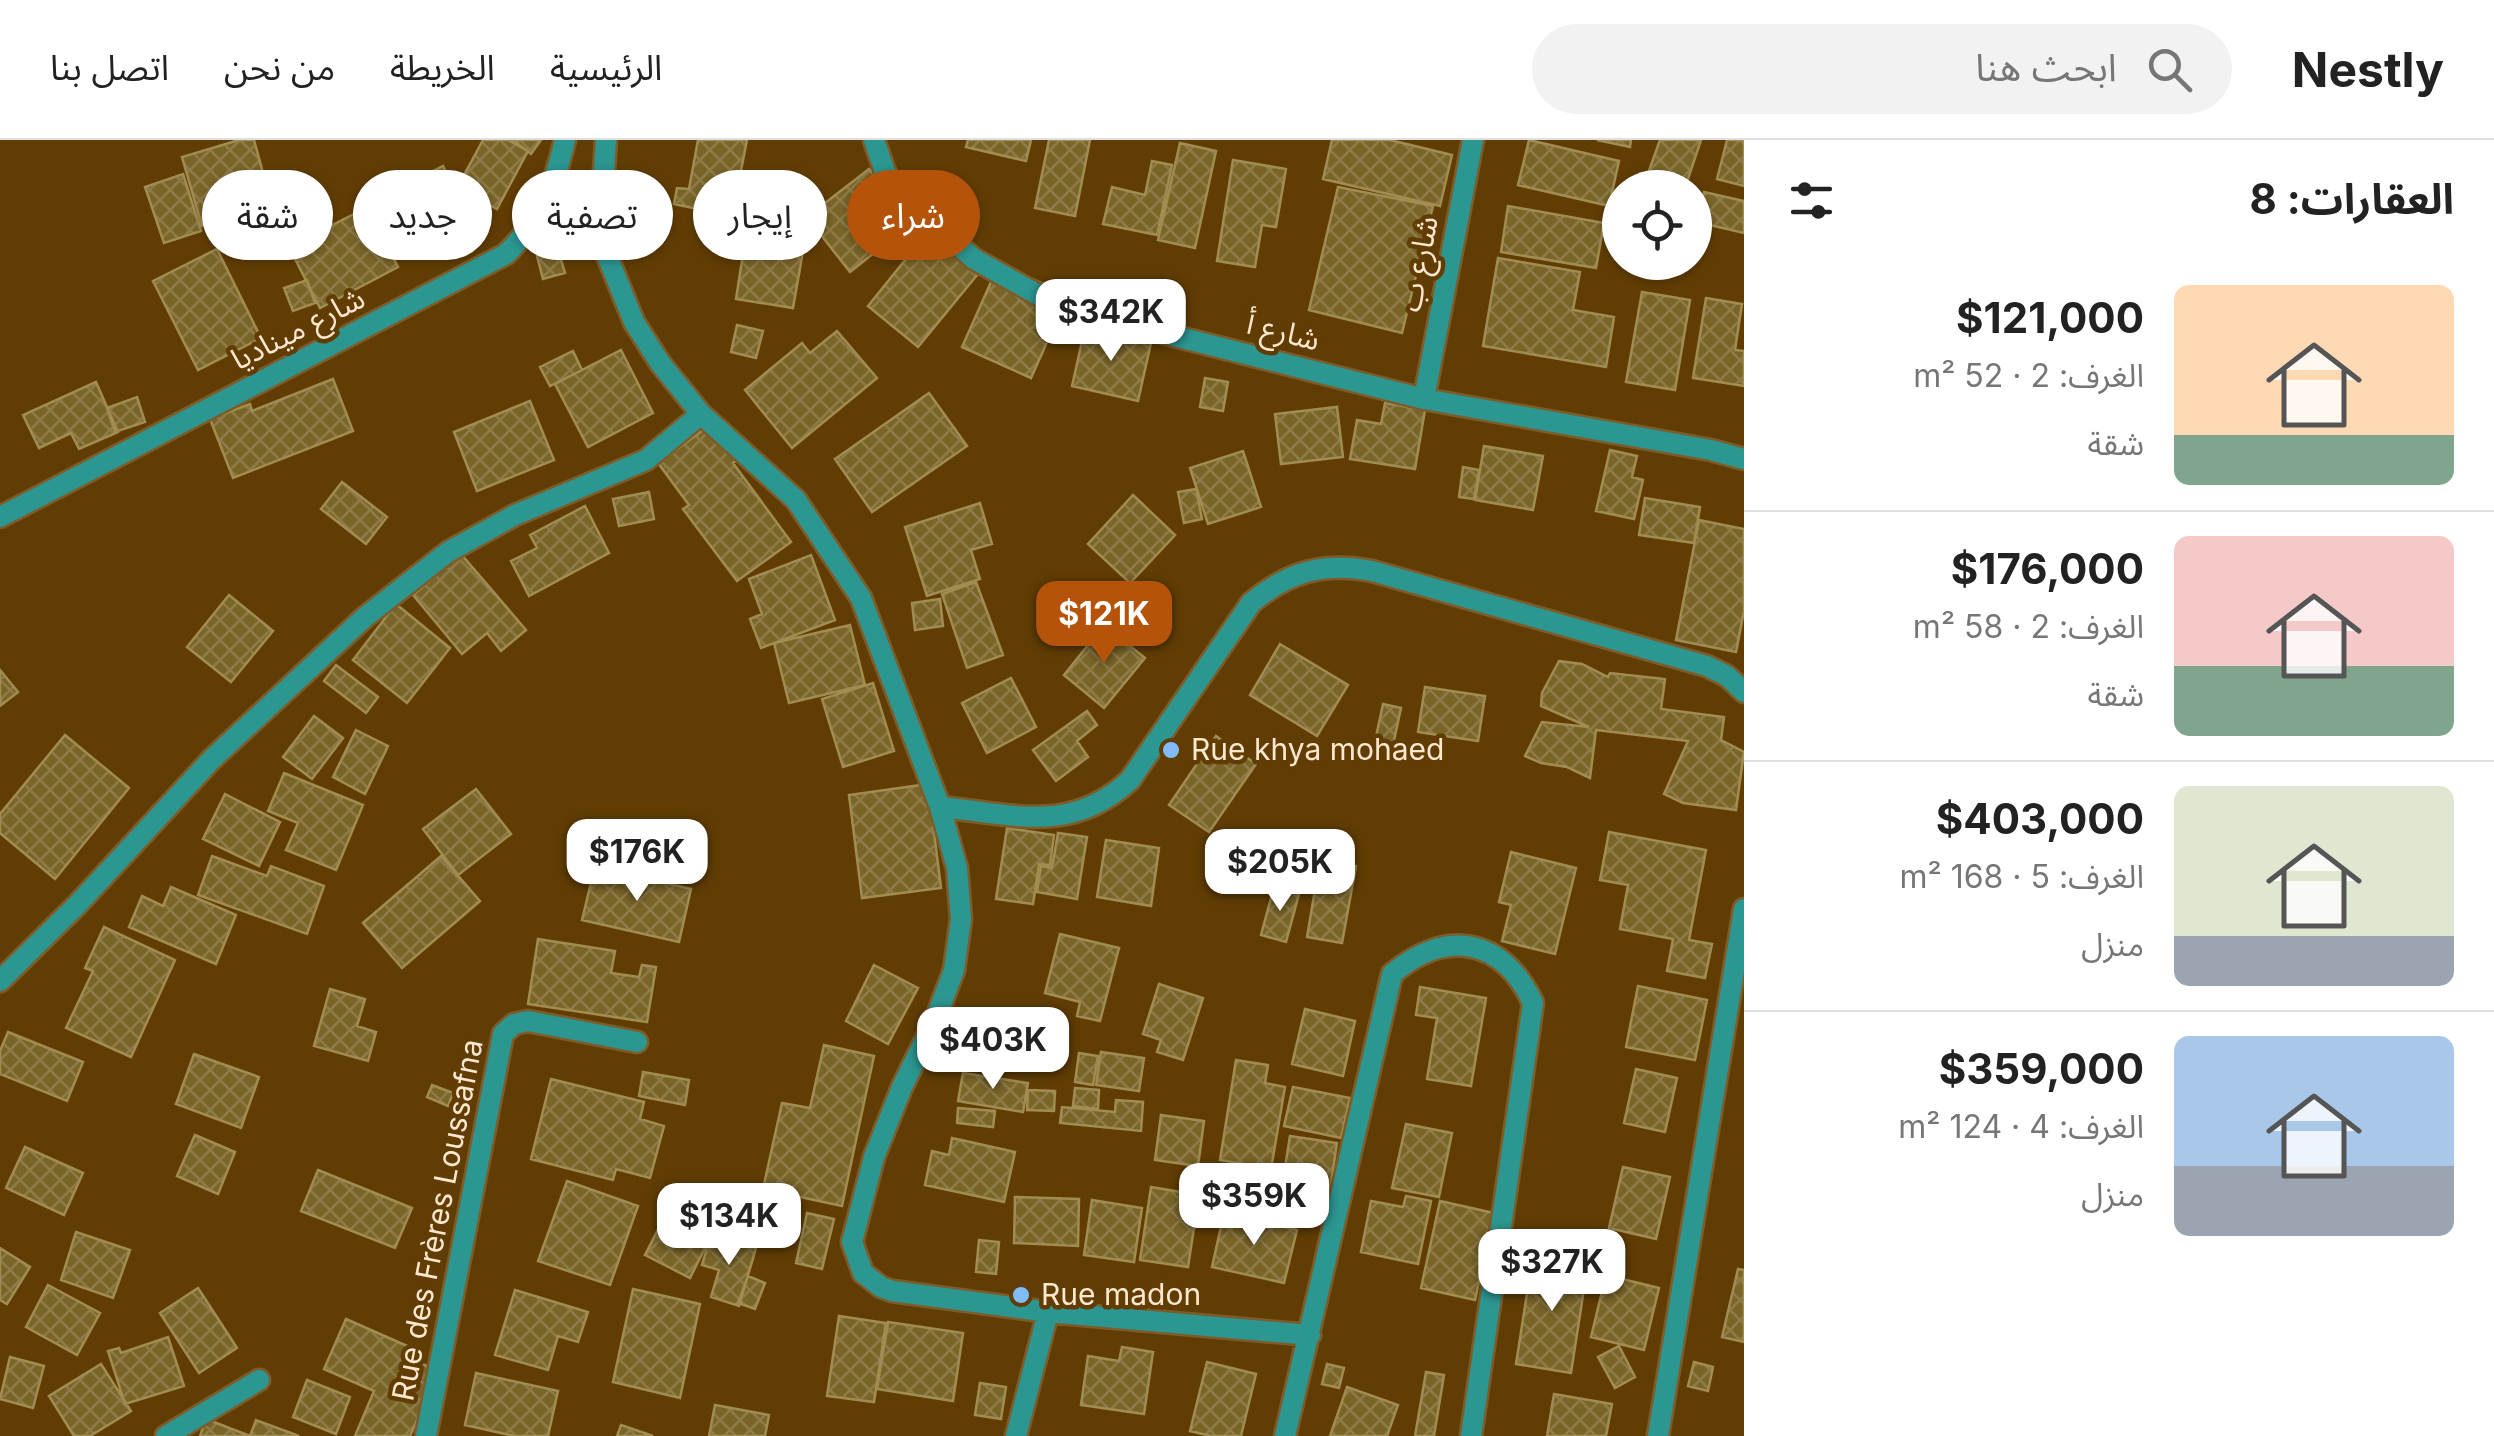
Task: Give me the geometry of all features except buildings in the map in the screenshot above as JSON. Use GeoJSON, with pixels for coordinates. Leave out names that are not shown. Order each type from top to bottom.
{"type":"FeatureCollection","features":[{"type":"Feature","properties":{"kind":"street","name":"شارع ميناديا"},"geometry":{"type":"LineString","coordinates":[[0,517],[506,254],[527,234],[543,210],[565,140]]}},
{"type":"Feature","properties":{"kind":"street"},"geometry":{"type":"LineString","coordinates":[[606,140],[600,215],[606,253],[634,322],[701,414],[796,500],[861,598],[940,807],[957,868],[961,919],[954,970],[874,1157],[852,1242],[863,1273],[892,1291],[1048,1312],[1310,1335]]}},
{"type":"Feature","properties":{"kind":"street","name":"شارع أ"},"geometry":{"type":"LineString","coordinates":[[874,140],[885,172],[898,192],[974,259],[1042,297],[1115,321],[1424,399],[1744,459]]}},
{"type":"Feature","properties":{"kind":"street","name":"شارع ب"},"geometry":{"type":"LineString","coordinates":[[1424,399],[1473,140]]}},
{"type":"Feature","properties":{"kind":"street"},"geometry":{"type":"LineString","coordinates":[[0,981],[77,905],[212,758],[365,617],[448,552],[515,515],[646,460],[701,414]]}},
{"type":"Feature","properties":{"kind":"street"},"geometry":{"type":"LineString","coordinates":[[940,807],[1050,818],[1082,813],[1109,800],[1130,780],[1252,604],[1271,586],[1320,567],[1346,566],[1372,572],[1696,662],[1727,676],[1744,692]]}},
{"type":"Feature","properties":{"kind":"street"},"geometry":{"type":"LineString","coordinates":[[1658,1436],[1744,909]]}},
{"type":"Feature","properties":{"kind":"street"},"geometry":{"type":"LineString","coordinates":[[1285,1436],[1392,974],[1412,958],[1434,948],[1459,944],[1506,962],[1522,980],[1533,1003],[1471,1436]]}},
{"type":"Feature","properties":{"kind":"street","name":"Rue des Frères Loussafna"},"geometry":{"type":"LineString","coordinates":[[426,1436],[503,1034],[514,1024],[528,1021],[637,1042]]}},
{"type":"Feature","properties":{"kind":"street"},"geometry":{"type":"LineString","coordinates":[[1016,1436],[1048,1312]]}},
{"type":"Feature","properties":{"kind":"street"},"geometry":{"type":"LineString","coordinates":[[166,1436],[259,1380]]}},
{"type":"Feature","properties":{"kind":"place","name":"Rue khya mohaed"},"geometry":{"type":"Point","coordinates":[1171,750]}},
{"type":"Feature","properties":{"kind":"place","name":"Rue madon"},"geometry":{"type":"Point","coordinates":[1021,1295]}}]}
